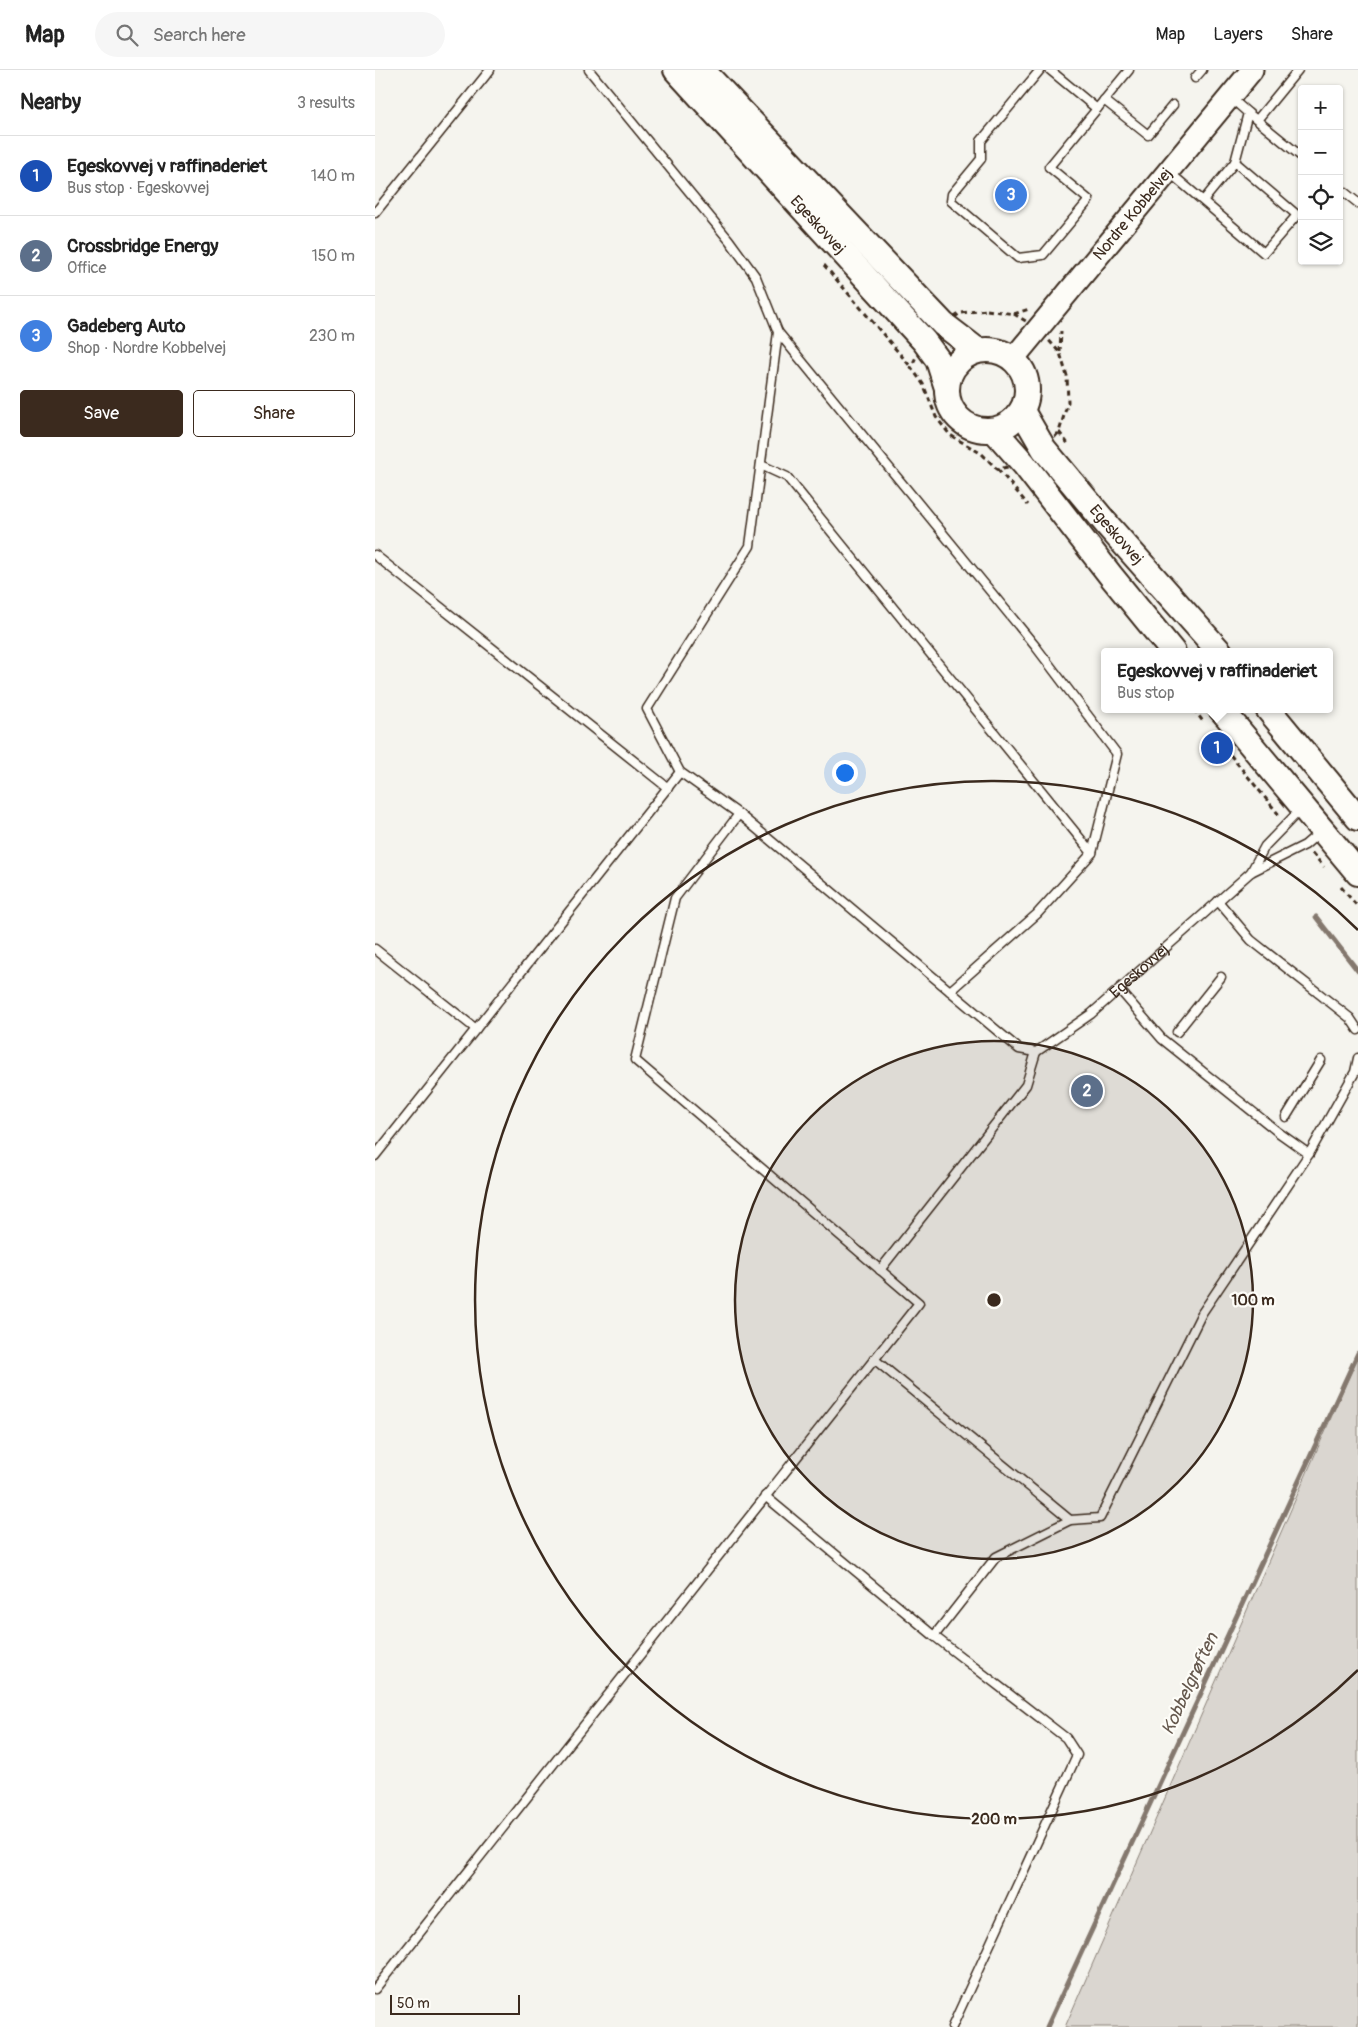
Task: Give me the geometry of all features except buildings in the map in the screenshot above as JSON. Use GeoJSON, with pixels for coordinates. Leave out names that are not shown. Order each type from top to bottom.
{"type":"FeatureCollection","features":[{"type":"Feature","properties":{"kind":"main road","name":"Egeskovvej"},"geometry":{"type":"LineString","coordinates":[[676,70],[924,341],[938,360],[947,388]]}},
{"type":"Feature","properties":{"kind":"main road","name":"Egeskovvej"},"geometry":{"type":"LineString","coordinates":[[702,70],[943,324],[977,350]]}},
{"type":"Feature","properties":{"kind":"main road"},"geometry":{"type":"LineString","coordinates":[[977,350],[997,351],[1013,359],[1021,368],[1025,377],[1027,398],[1022,411],[1013,421],[995,430],[971,428],[959,419],[949,404],[947,388],[951,373],[957,363],[977,350]]}},
{"type":"Feature","properties":{"kind":"main road","name":"Egeskovvej"},"geometry":{"type":"LineString","coordinates":[[1022,411],[1044,449],[1109,527],[1216,648]]}},
{"type":"Feature","properties":{"kind":"main road","name":"Egeskovvej"},"geometry":{"type":"LineString","coordinates":[[995,430],[1170,648]]}},
{"type":"Feature","properties":{"kind":"main road"},"geometry":{"type":"LineString","coordinates":[[1224,713],[1294,815],[1349,879]]}},
{"type":"Feature","properties":{"kind":"main road"},"geometry":{"type":"LineString","coordinates":[[1271,713],[1358,818]]}},
{"type":"Feature","properties":{"kind":"street","name":"Nordre Kobbelvej"},"geometry":{"type":"LineString","coordinates":[[1013,359],[1231,98],[1252,70]]}},
{"type":"Feature","properties":{"kind":"lane"},"geometry":{"type":"LineString","coordinates":[[375,213],[490,70]]}},
{"type":"Feature","properties":{"kind":"lane"},"geometry":{"type":"LineString","coordinates":[[589,70],[729,240],[756,277],[778,332],[1036,647],[1117,754],[1092,853],[1037,914],[951,991]]}},
{"type":"Feature","properties":{"kind":"lane"},"geometry":{"type":"LineString","coordinates":[[1040,70],[981,141],[981,159],[952,194],[951,201],[1018,258],[1043,255],[1089,200],[1049,167],[1129,70]]}},
{"type":"Feature","properties":{"kind":"lane"},"geometry":{"type":"LineString","coordinates":[[1050,70],[1097,108]]}},
{"type":"Feature","properties":{"kind":"lane"},"geometry":{"type":"LineString","coordinates":[[1195,78],[1201,70]]}},
{"type":"Feature","properties":{"kind":"lane"},"geometry":{"type":"LineString","coordinates":[[1257,120],[1299,70]]}},
{"type":"Feature","properties":{"kind":"lane"},"geometry":{"type":"LineString","coordinates":[[1231,98],[1298,154]]}},
{"type":"Feature","properties":{"kind":"lane"},"geometry":{"type":"LineString","coordinates":[[1104,100],[1147,135],[1173,105]]}},
{"type":"Feature","properties":{"kind":"lane"},"geometry":{"type":"LineString","coordinates":[[1203,201],[1235,162],[1248,113]]}},
{"type":"Feature","properties":{"kind":"lane"},"geometry":{"type":"LineString","coordinates":[[1169,172],[1264,252],[1297,215],[1235,162]]}},
{"type":"Feature","properties":{"kind":"lane"},"geometry":{"type":"LineString","coordinates":[[1343,191],[1358,203]]}},
{"type":"Feature","properties":{"kind":"lane"},"geometry":{"type":"LineString","coordinates":[[778,332],[750,546],[647,709],[680,772],[739,814],[1019,1049],[1036,1052],[1027,1085],[880,1270]]}},
{"type":"Feature","properties":{"kind":"lane"},"geometry":{"type":"LineString","coordinates":[[761,465],[787,477],[1092,853]]}},
{"type":"Feature","properties":{"kind":"lane"},"geometry":{"type":"LineString","coordinates":[[375,555],[668,788]]}},
{"type":"Feature","properties":{"kind":"lane"},"geometry":{"type":"LineString","coordinates":[[375,1156],[680,772]]}},
{"type":"Feature","properties":{"kind":"lane"},"geometry":{"type":"LineString","coordinates":[[375,1988],[919,1302],[635,1060],[675,898],[739,814]]}},
{"type":"Feature","properties":{"kind":"lane","name":"Egeskovvej"},"geometry":{"type":"LineString","coordinates":[[1251,872],[1265,846],[1294,815]]}},
{"type":"Feature","properties":{"kind":"lane","name":"Egeskovvej"},"geometry":{"type":"LineString","coordinates":[[1036,1052],[1091,1014],[1251,872],[1313,837]]}},
{"type":"Feature","properties":{"kind":"lane"},"geometry":{"type":"LineString","coordinates":[[1218,901],[1251,940],[1350,1018],[1358,1030]]}},
{"type":"Feature","properties":{"kind":"lane"},"geometry":{"type":"LineString","coordinates":[[375,949],[476,1029]]}},
{"type":"Feature","properties":{"kind":"lane"},"geometry":{"type":"LineString","coordinates":[[1177,1032],[1221,977]]}},
{"type":"Feature","properties":{"kind":"lane"},"geometry":{"type":"LineString","coordinates":[[1119,989],[1162,1039],[1278,1132],[1309,1154]]}},
{"type":"Feature","properties":{"kind":"lane"},"geometry":{"type":"LineString","coordinates":[[934,1636],[996,1557],[1070,1520],[1100,1518],[1202,1312],[1309,1154],[1355,1072],[1358,1058]]}},
{"type":"Feature","properties":{"kind":"lane"},"geometry":{"type":"LineString","coordinates":[[1286,1117],[1321,1060]]}},
{"type":"Feature","properties":{"kind":"lane"},"geometry":{"type":"LineString","coordinates":[[874,1359],[1070,1520]]}},
{"type":"Feature","properties":{"kind":"lane"},"geometry":{"type":"LineString","coordinates":[[765,1496],[934,1636],[1065,1738],[1077,1755],[952,2027]]}},
{"type":"Feature","properties":{"kind":"path"},"geometry":{"type":"LineString","coordinates":[[987,310],[1014,314],[1039,329],[1060,353],[1067,376],[1068,402],[1059,432],[1044,449],[1024,464],[997,469],[982,454],[950,435],[936,417],[923,384],[911,367],[924,341],[943,324],[961,313],[987,310]]}},
{"type":"Feature","properties":{"kind":"path"},"geometry":{"type":"LineString","coordinates":[[1197,713],[1210,730]]}},
{"type":"Feature","properties":{"kind":"path"},"geometry":{"type":"LineString","coordinates":[[1216,738],[1294,815]]}},
{"type":"Feature","properties":{"kind":"path"},"geometry":{"type":"LineString","coordinates":[[1313,837],[1329,872]]}},
{"type":"Feature","properties":{"kind":"path"},"geometry":{"type":"LineString","coordinates":[[1349,879],[1358,907]]}},
{"type":"Feature","properties":{"kind":"shaded area"},"geometry":{"type":"Polygon","coordinates":[[[1358,1356],[1358,2027],[1065,2027],[1358,1356]]]}},
{"type":"Feature","properties":{"kind":"waterway","name":"Kobbelgrøften"},"geometry":{"type":"LineString","coordinates":[[1316,917],[1358,971]]}},
{"type":"Feature","properties":{"kind":"waterway","name":"Kobbelgrøften"},"geometry":{"type":"LineString","coordinates":[[1047,2027],[1358,1353]]}},
{"type":"Feature","properties":{"kind":"place","name":"Gadeberg Auto"},"geometry":{"type":"Point","coordinates":[1011,195]}},
{"type":"Feature","properties":{"kind":"place","name":"Egeskovvej v raffinaderiet"},"geometry":{"type":"Point","coordinates":[1217,748]}},
{"type":"Feature","properties":{"kind":"place","name":"Crossbridge Energy"},"geometry":{"type":"Point","coordinates":[1087,1091]}}]}
